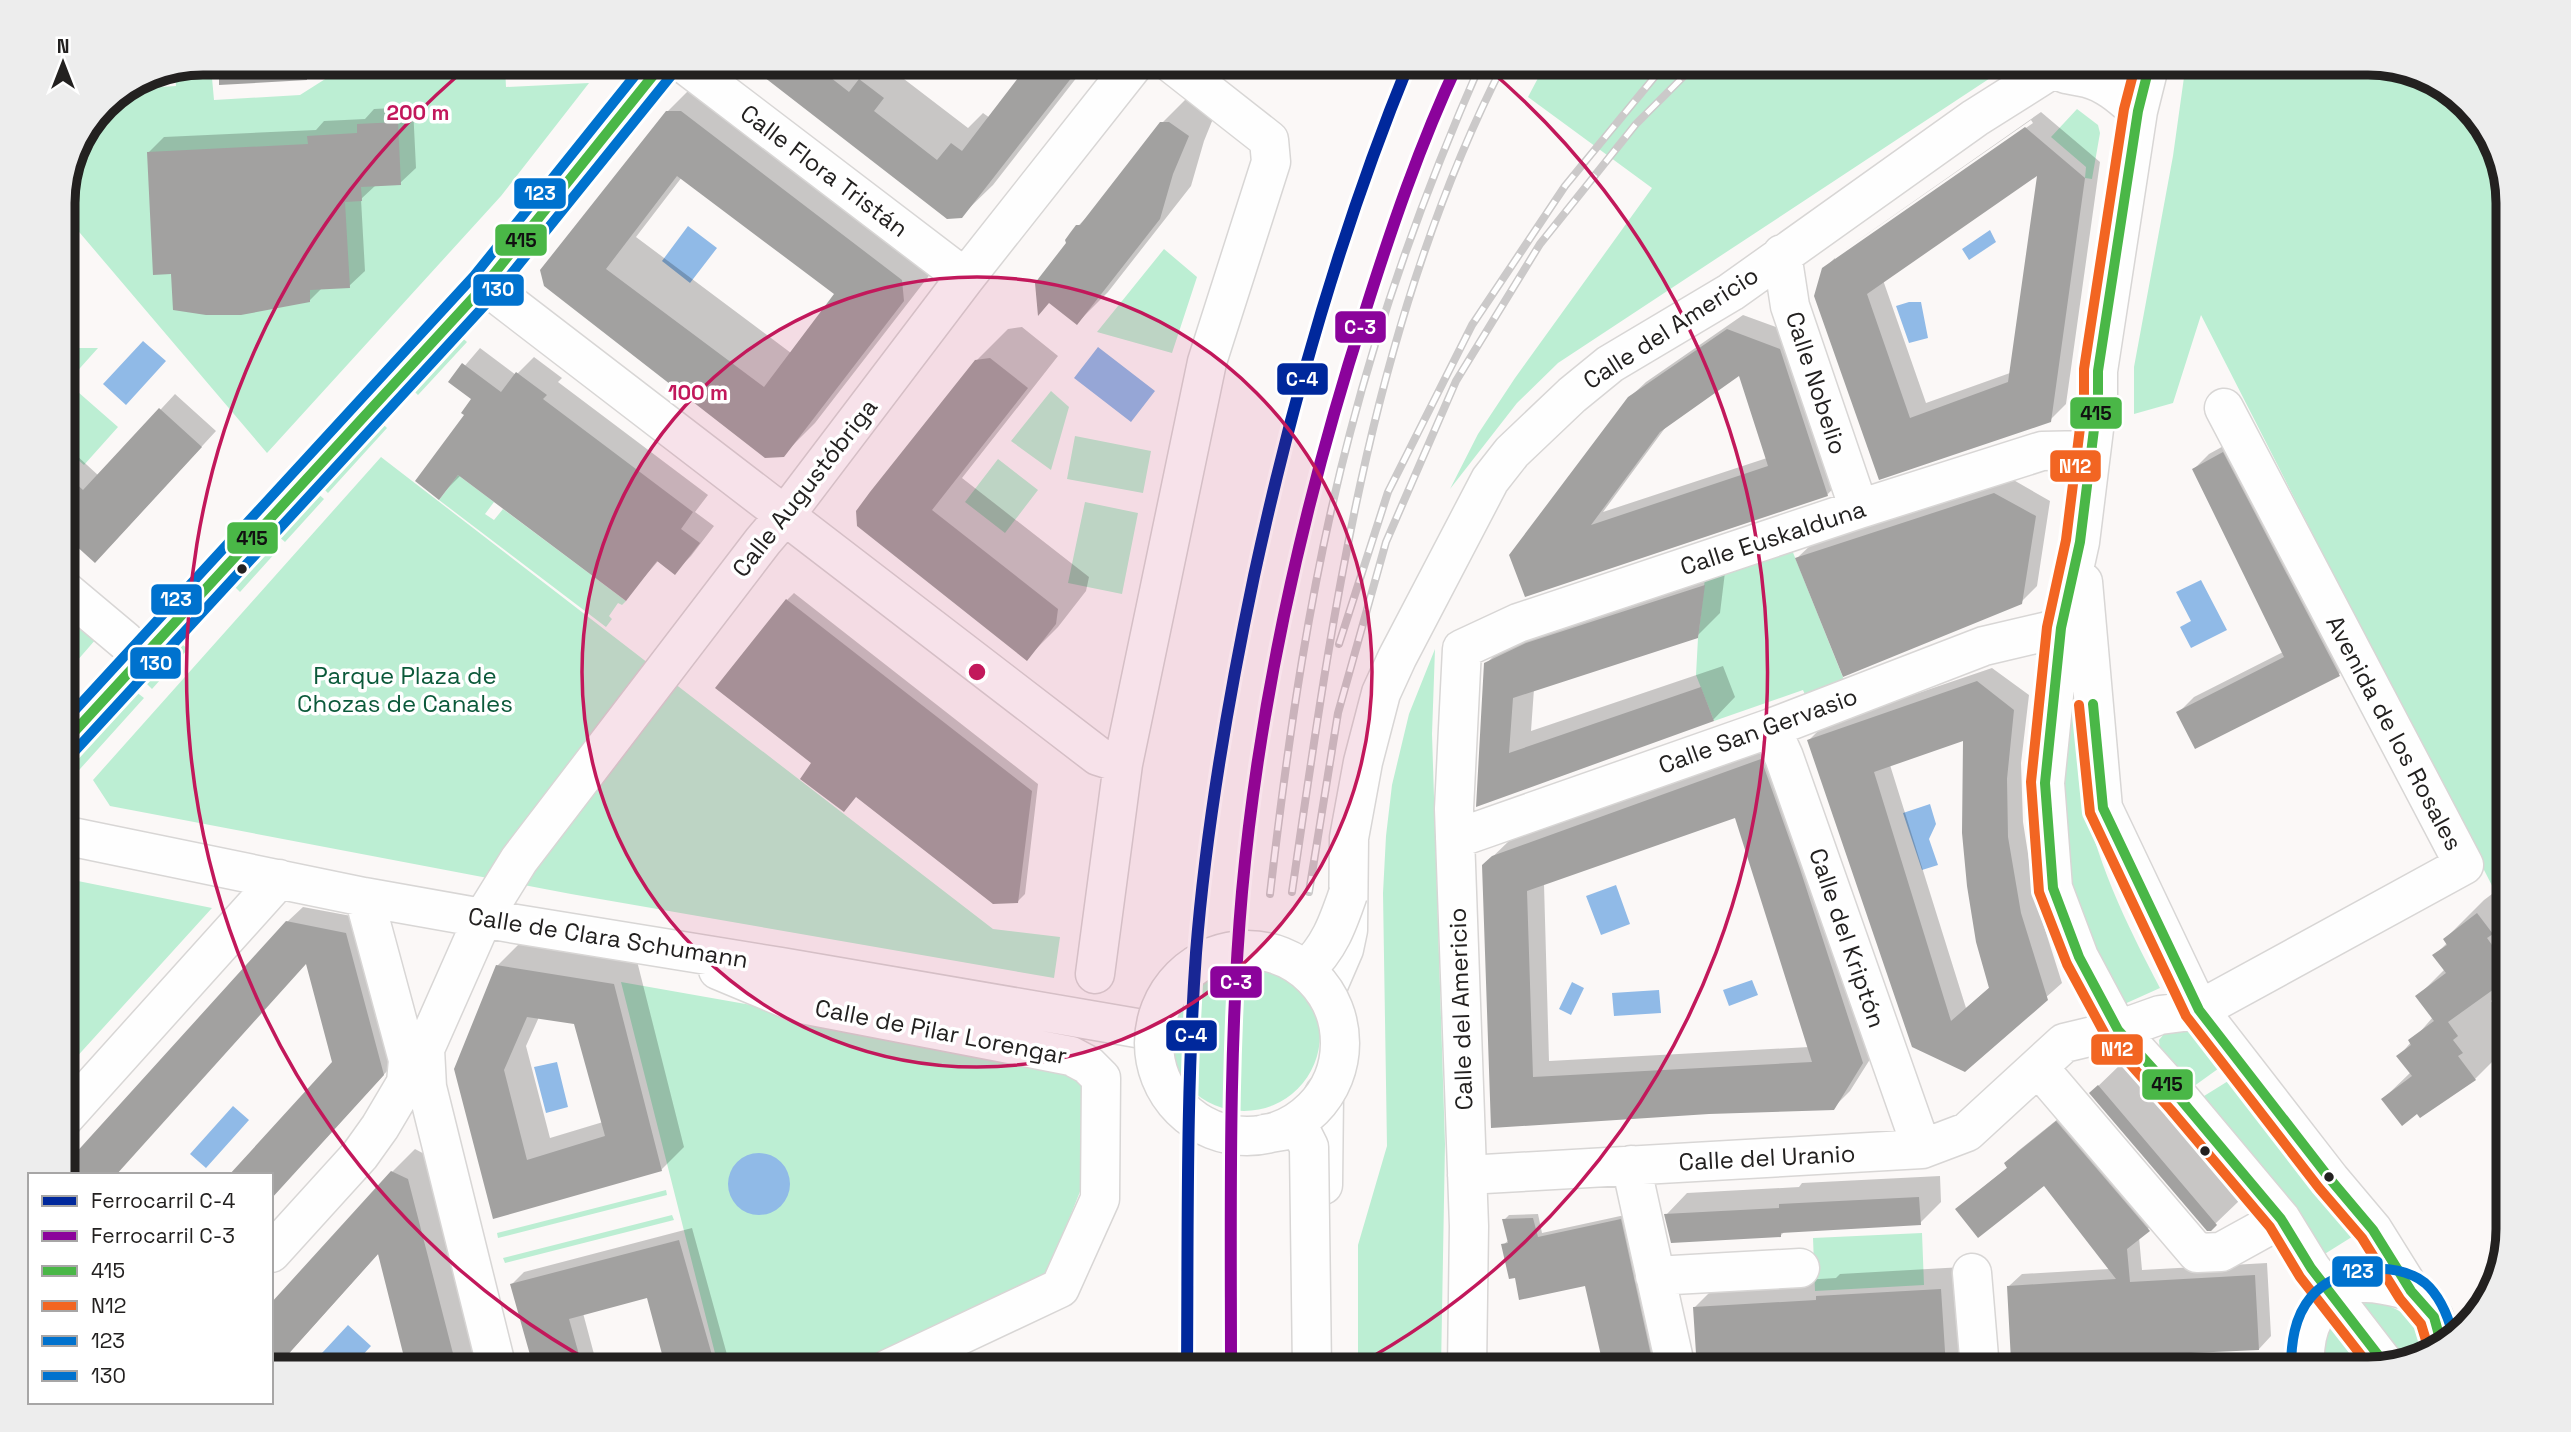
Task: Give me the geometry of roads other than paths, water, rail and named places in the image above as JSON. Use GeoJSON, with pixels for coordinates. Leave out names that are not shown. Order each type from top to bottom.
{"type":"FeatureCollection","features":[{"type":"Feature","properties":{"kind":"main road"},"geometry":{"type":"LineString","coordinates":[[76,695],[471,262],[622,76]]}},
{"type":"Feature","properties":{"kind":"main road"},"geometry":{"type":"LineString","coordinates":[[76,730],[485,285],[653,76]]}},
{"type":"Feature","properties":{"kind":"street","name":"Calle del Americio"},"geometry":{"type":"LineString","coordinates":[[1315,981],[1344,949],[1349,925],[1349,838],[1363,762],[1381,693],[1490,480],[1512,452],[1572,395],[1610,364],[1731,292],[1975,118],[2044,75]]}},
{"type":"Feature","properties":{"kind":"street"},"geometry":{"type":"LineString","coordinates":[[2070,75],[2088,78],[2114,91],[2143,83],[2098,371],[2098,397],[2080,542],[2061,628],[2045,783],[2053,888],[2079,957],[2118,1030],[2281,1219],[2311,1268],[2379,1356]]}},
{"type":"Feature","properties":{"kind":"street","name":"Calle Flora Tristán"},"geometry":{"type":"LineString","coordinates":[[700,76],[965,278]]}},
{"type":"Feature","properties":{"kind":"street","name":"Calle Augustóbriga"},"geometry":{"type":"LineString","coordinates":[[273,1250],[359,1155],[380,1127],[483,918],[519,860],[965,278],[1125,76]]}},
{"type":"Feature","properties":{"kind":"street"},"geometry":{"type":"LineString","coordinates":[[1095,974],[1123,764],[1207,362],[1271,162],[1269,140],[1187,76]]}},
{"type":"Feature","properties":{"kind":"street","name":"Calle Nobelio"},"geometry":{"type":"LineString","coordinates":[[1782,254],[1790,306],[1859,509]]}},
{"type":"Feature","properties":{"kind":"street"},"geometry":{"type":"LineString","coordinates":[[485,285],[1098,756],[1123,764]]}},
{"type":"Feature","properties":{"kind":"street","name":"Avenida de los Rosales"},"geometry":{"type":"LineString","coordinates":[[2199,1010],[2464,865],[2224,408]]}},
{"type":"Feature","properties":{"kind":"street","name":"Calle Euskalduna"},"geometry":{"type":"LineString","coordinates":[[1462,649],[1518,624],[1859,509],[2042,451],[2090,450]]}},
{"type":"Feature","properties":{"kind":"street"},"geometry":{"type":"LineString","coordinates":[[2080,542],[2102,808],[2199,1010],[2373,1230],[2411,1291],[2434,1317],[2439,1335]]}},
{"type":"Feature","properties":{"kind":"street"},"geometry":{"type":"LineString","coordinates":[[76,600],[125,641]]}},
{"type":"Feature","properties":{"kind":"street","name":"Calle San Gervasio"},"geometry":{"type":"LineString","coordinates":[[1455,839],[1771,728],[1984,646],[2061,628]]}},
{"type":"Feature","properties":{"kind":"street","name":"Calle del Americio"},"geometry":{"type":"LineString","coordinates":[[1462,649],[1454,809],[1469,1226],[1467,1357]]}},
{"type":"Feature","properties":{"kind":"street","name":"Calle del Kriptón"},"geometry":{"type":"LineString","coordinates":[[1771,728],[1784,757],[1922,1149]]}},
{"type":"Feature","properties":{"kind":"street","name":"Calle de Clara Schumann"},"geometry":{"type":"LineString","coordinates":[[76,838],[364,897],[1154,1031]]}},
{"type":"Feature","properties":{"kind":"street"},"geometry":{"type":"LineString","coordinates":[[76,1105],[279,879]]}},
{"type":"Feature","properties":{"kind":"street"},"geometry":{"type":"LineString","coordinates":[[364,897],[413,1064],[427,1087],[494,1357]]}},
{"type":"Feature","properties":{"kind":"street","name":"Calle de Pilar Lorengar"},"geometry":{"type":"LineString","coordinates":[[672,949],[797,1003],[1071,1056],[1088,1065],[1101,1078],[1100,1199],[1060,1288],[913,1357]]}},
{"type":"Feature","properties":{"kind":"street"},"geometry":{"type":"LineString","coordinates":[[1262,1134],[1297,1121],[1312,1109],[1324,1094],[1334,1078],[1340,1040],[1338,1021],[1315,981],[1278,955],[1237,950],[1198,964],[1182,976],[1168,992],[1154,1031],[1155,1060],[1165,1087],[1182,1110],[1205,1126],[1233,1135],[1262,1134],[1294,1129],[1304,1137],[1309,1147],[1312,1357]]}},
{"type":"Feature","properties":{"kind":"street","name":"Calle del Uranio"},"geometry":{"type":"LineString","coordinates":[[1467,1175],[1922,1149],[1967,1132],[2064,1043],[2118,1030],[2160,1015],[2199,1010]]}},
{"type":"Feature","properties":{"kind":"street"},"geometry":{"type":"LineString","coordinates":[[2039,1068],[2197,1253],[2221,1252],[2281,1219]]}},
{"type":"Feature","properties":{"kind":"street"},"geometry":{"type":"LineString","coordinates":[[1324,1094],[1325,1357]]}},
{"type":"Feature","properties":{"kind":"street"},"geometry":{"type":"LineString","coordinates":[[380,1127],[415,1127],[439,1142]]}},
{"type":"Feature","properties":{"kind":"street"},"geometry":{"type":"LineString","coordinates":[[1631,1165],[1673,1357]]}},
{"type":"Feature","properties":{"kind":"street"},"geometry":{"type":"LineString","coordinates":[[1655,1276],[1800,1268]]}},
{"type":"Feature","properties":{"kind":"street"},"geometry":{"type":"LineString","coordinates":[[1972,1273],[1979,1357]]}},
{"type":"Feature","properties":{"kind":"street"},"geometry":{"type":"LineString","coordinates":[[2304,1357],[2311,1319],[2333,1294],[2359,1283],[2386,1284],[2411,1291]]}},
{"type":"Feature","properties":{"kind":"water"},"geometry":{"type":"Polygon","coordinates":[[[688,226],[717,248],[690,283],[662,261],[688,226]]]}},
{"type":"Feature","properties":{"kind":"water"},"geometry":{"type":"Polygon","coordinates":[[[1990,230],[1996,242],[1969,260],[1962,249],[1990,230]]]}},
{"type":"Feature","properties":{"kind":"water"},"geometry":{"type":"Polygon","coordinates":[[[1921,302],[1928,338],[1909,343],[1896,306],[1921,302]]]}},
{"type":"Feature","properties":{"kind":"water"},"geometry":{"type":"Polygon","coordinates":[[[143,341],[166,361],[126,405],[103,384],[143,341]]]}},
{"type":"Feature","properties":{"kind":"water"},"geometry":{"type":"Polygon","coordinates":[[[1098,347],[1155,391],[1131,422],[1074,378],[1098,347]]]}},
{"type":"Feature","properties":{"kind":"water"},"geometry":{"type":"Polygon","coordinates":[[[2201,580],[2227,630],[2191,648],[2180,627],[2191,621],[2176,592],[2201,580]]]}},
{"type":"Feature","properties":{"kind":"water"},"geometry":{"type":"Polygon","coordinates":[[[1930,804],[1936,824],[1929,839],[1938,865],[1922,870],[1903,813],[1930,804]]]}},
{"type":"Feature","properties":{"kind":"water"},"geometry":{"type":"Polygon","coordinates":[[[1616,885],[1630,924],[1601,935],[1586,896],[1616,885]]]}},
{"type":"Feature","properties":{"kind":"water"},"geometry":{"type":"Polygon","coordinates":[[[1752,980],[1758,995],[1729,1006],[1723,990],[1752,980]]]}},
{"type":"Feature","properties":{"kind":"water"},"geometry":{"type":"Polygon","coordinates":[[[1572,982],[1584,988],[1571,1015],[1559,1009],[1572,982]]]}},
{"type":"Feature","properties":{"kind":"water"},"geometry":{"type":"Polygon","coordinates":[[[1659,990],[1661,1013],[1614,1016],[1612,993],[1659,990]]]}},
{"type":"Feature","properties":{"kind":"water"},"geometry":{"type":"Polygon","coordinates":[[[557,1062],[568,1107],[546,1113],[534,1067],[557,1062]]]}},
{"type":"Feature","properties":{"kind":"water"},"geometry":{"type":"Polygon","coordinates":[[[233,1106],[249,1120],[206,1168],[190,1154],[233,1106]]]}},
{"type":"Feature","properties":{"kind":"water"},"geometry":{"type":"Polygon","coordinates":[[[759,1153],[781,1162],[790,1184],[781,1206],[759,1215],[737,1206],[728,1184],[737,1162],[759,1153]]]}},
{"type":"Feature","properties":{"kind":"water"},"geometry":{"type":"Polygon","coordinates":[[[348,1325],[371,1346],[361,1357],[318,1357],[348,1325]]]}},
{"type":"Feature","properties":{"kind":"railway"},"geometry":{"type":"LineString","coordinates":[[1270,894],[1284,778],[1312,604],[1350,433],[1377,338],[1408,245],[1476,75]]}},
{"type":"Feature","properties":{"kind":"railway"},"geometry":{"type":"LineString","coordinates":[[1292,892],[1342,574],[1364,468],[1390,364],[1421,261],[1459,161],[1498,75]]}},
{"type":"Feature","properties":{"kind":"railway"},"geometry":{"type":"LineString","coordinates":[[1339,644],[1388,492],[1472,325],[1565,186],[1656,75]]}},
{"type":"Feature","properties":{"kind":"railway"},"geometry":{"type":"LineString","coordinates":[[1309,892],[1338,713],[1386,542],[1456,381],[1540,244],[1636,124],[1685,75]]}},
{"type":"Feature","properties":{"kind":"rail line","name":"C-4"},"geometry":{"type":"LineString","coordinates":[[1187,1357],[1188,1161],[1196,953],[1212,811],[1227,716],[1254,576],[1302,380],[1361,188],[1404,75]]}},
{"type":"Feature","properties":{"kind":"rail line","name":"C-3"},"geometry":{"type":"LineString","coordinates":[[1231,1357],[1234,1011],[1242,892],[1260,745],[1287,600],[1342,385],[1407,187],[1453,75]]}},
{"type":"Feature","properties":{"kind":"park label","name":"Parque Plaza de Chozas de Canales"},"geometry":{"type":"Point","coordinates":[405,690]}}]}
